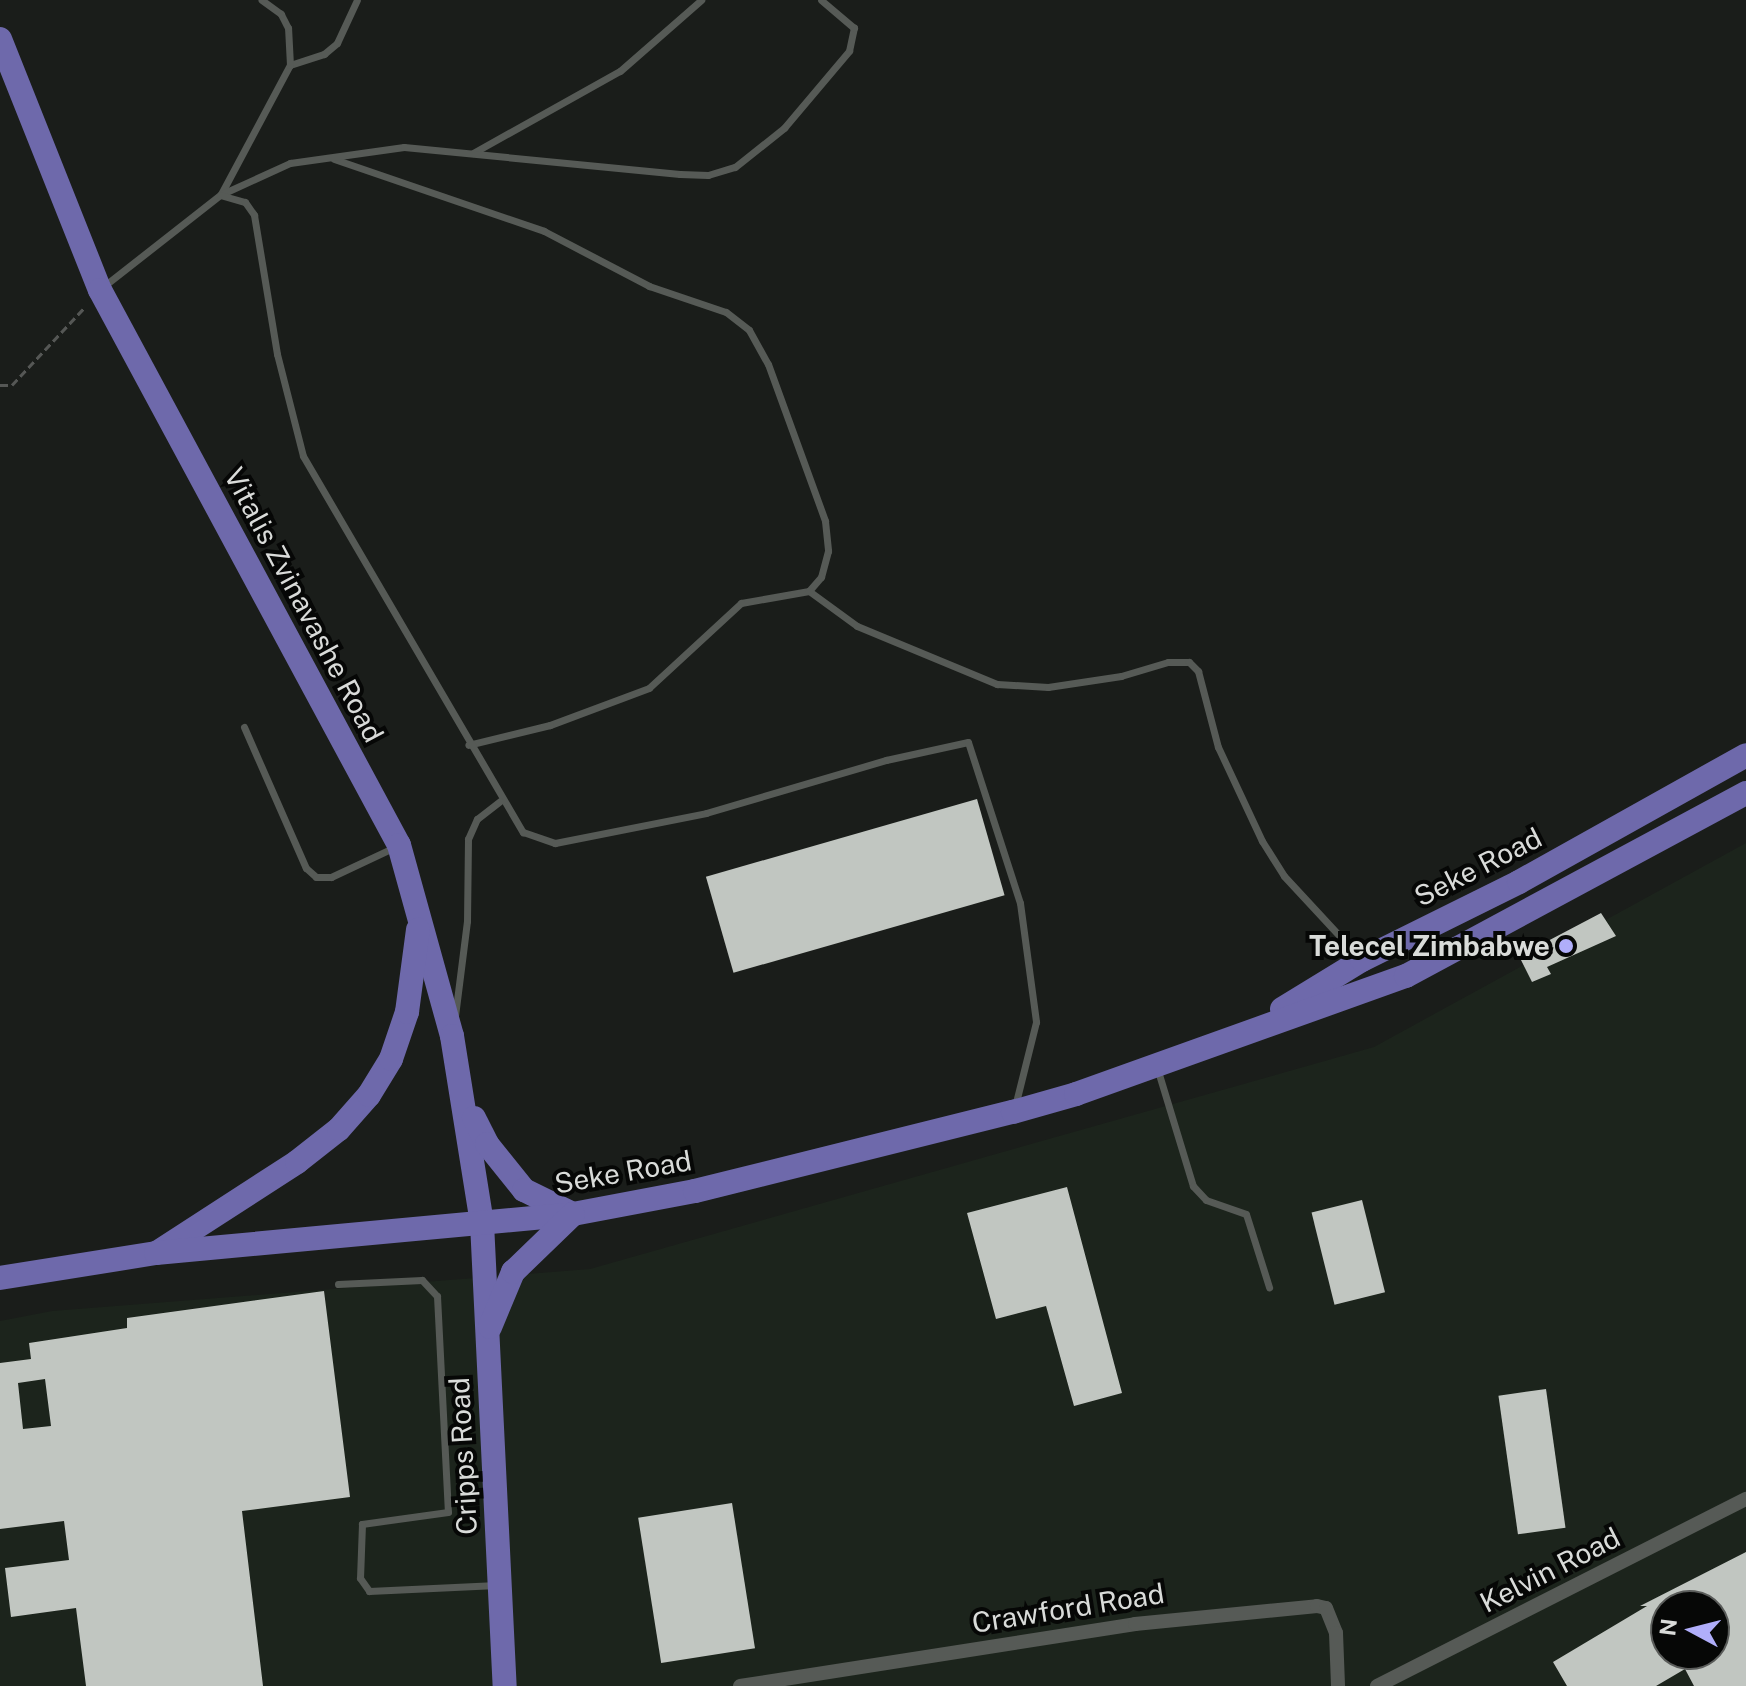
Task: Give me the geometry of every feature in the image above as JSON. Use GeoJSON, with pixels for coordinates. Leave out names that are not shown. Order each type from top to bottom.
{"type":"FeatureCollection","features":[{"type":"Feature","properties":{"kind":"main road","name":"Vitalis Zvinavashe Road"},"geometry":{"type":"LineString","coordinates":[[0,39],[100,290],[399,845],[452,1036],[465,1101],[482,1223]]}},
{"type":"Feature","properties":{"kind":"main road","name":"Seke Road"},"geometry":{"type":"LineString","coordinates":[[1239,1036],[1362,960],[1519,882],[1746,755]]}},
{"type":"Feature","properties":{"kind":"main road","name":"Seke Road"},"geometry":{"type":"LineString","coordinates":[[0,1278],[156,1253],[573,1214],[695,1191],[1013,1112],[1157,1065],[1406,976],[1746,793]]}},
{"type":"Feature","properties":{"kind":"main road"},"geometry":{"type":"LineString","coordinates":[[156,1253],[297,1162],[369,1095],[391,1059],[407,1012],[420,916]]}},
{"type":"Feature","properties":{"kind":"main road"},"geometry":{"type":"LineString","coordinates":[[465,1101],[508,1173],[524,1190],[573,1214],[513,1272],[488,1333]]}},
{"type":"Feature","properties":{"kind":"main road","name":"Cripps Road"},"geometry":{"type":"LineString","coordinates":[[482,1223],[505,1686]]}},
{"type":"Feature","properties":{"kind":"street","name":"Kelvin Road"},"geometry":{"type":"LineString","coordinates":[[1377,1686],[1746,1499]]}},
{"type":"Feature","properties":{"kind":"street","name":"Crawford Road"},"geometry":{"type":"LineString","coordinates":[[740,1686],[1135,1624],[1317,1606],[1326,1608],[1336,1633],[1338,1686]]}},
{"type":"Feature","properties":{"kind":"lane"},"geometry":{"type":"LineString","coordinates":[[220,195],[290,65],[288,28],[281,14],[262,0]]}},
{"type":"Feature","properties":{"kind":"lane"},"geometry":{"type":"LineString","coordinates":[[290,65],[324,54],[337,43],[357,0]]}},
{"type":"Feature","properties":{"kind":"lane"},"geometry":{"type":"LineString","coordinates":[[471,154],[620,71],[701,0]]}},
{"type":"Feature","properties":{"kind":"lane"},"geometry":{"type":"LineString","coordinates":[[100,290],[220,195],[290,163],[404,147],[680,174],[708,175],[735,167],[784,128],[849,51],[854,28],[821,0]]}},
{"type":"Feature","properties":{"kind":"lane"},"geometry":{"type":"LineString","coordinates":[[334,159],[544,231],[649,286],[726,312],[749,330],[768,364],[825,521],[828,551],[821,577],[809,591],[741,603],[649,688],[550,725],[468,745]]}},
{"type":"Feature","properties":{"kind":"lane"},"geometry":{"type":"LineString","coordinates":[[220,195],[245,202],[254,215],[277,354],[303,456],[500,801],[523,832],[555,843],[706,813],[886,760],[968,742],[1020,903],[1036,1022],[1013,1112]]}},
{"type":"Feature","properties":{"kind":"lane"},"geometry":{"type":"LineString","coordinates":[[809,591],[857,626],[997,684],[1048,687],[1121,676],[1168,662],[1189,662],[1198,671],[1218,747],[1262,841],[1284,876],[1362,960]]}},
{"type":"Feature","properties":{"kind":"lane"},"geometry":{"type":"LineString","coordinates":[[244,727],[306,868],[316,877],[331,877],[399,845]]}},
{"type":"Feature","properties":{"kind":"lane"},"geometry":{"type":"LineString","coordinates":[[452,1036],[465,947],[468,839],[477,819],[500,801]]}},
{"type":"Feature","properties":{"kind":"lane"},"geometry":{"type":"LineString","coordinates":[[1157,1065],[1193,1186],[1206,1200],[1246,1214],[1269,1287]]}},
{"type":"Feature","properties":{"kind":"lane"},"geometry":{"type":"LineString","coordinates":[[338,1284],[422,1280],[437,1296],[448,1512],[362,1524],[360,1578],[369,1591],[499,1585]]}},
{"type":"Feature","properties":{"kind":"path"},"geometry":{"type":"LineString","coordinates":[[0,385],[12,385],[100,290]]}},
{"type":"Feature","properties":{"kind":"shaded area"},"geometry":{"type":"Polygon","coordinates":[[[1746,843],[1746,1686],[0,1686],[0,1321],[52,1311],[590,1269],[1374,1047],[1746,843]]]}},
{"type":"Feature","properties":{"kind":"building"},"geometry":{"type":"Polygon","coordinates":[[[977,799],[1005,895],[733,973],[706,877],[977,799]]]}},
{"type":"Feature","properties":{"kind":"building","name":"Telecel Zimbabwe"},"geometry":{"type":"Polygon","coordinates":[[[1601,913],[1616,936],[1547,967],[1551,974],[1532,982],[1519,956],[1601,913]]]}},
{"type":"Feature","properties":{"kind":"building"},"geometry":{"type":"Polygon","coordinates":[[[1067,1187],[1122,1393],[1074,1406],[1046,1306],[996,1319],[967,1213],[1067,1187]]]}},
{"type":"Feature","properties":{"kind":"building"},"geometry":{"type":"Polygon","coordinates":[[[1362,1200],[1385,1292],[1335,1305],[1312,1213],[1362,1200]]]}},
{"type":"Feature","properties":{"kind":"building"},"geometry":{"type":"Polygon","coordinates":[[[324,1291],[350,1497],[242,1511],[263,1686],[86,1686],[76,1608],[11,1617],[5,1568],[69,1560],[64,1521],[0,1529],[0,1363],[31,1359],[29,1343],[127,1328],[127,1318],[324,1291]],[[45,1379],[18,1383],[23,1429],[51,1426],[45,1379]]]}},
{"type":"Feature","properties":{"kind":"building"},"geometry":{"type":"Polygon","coordinates":[[[1546,1389],[1565,1528],[1518,1534],[1498,1396],[1546,1389]]]}},
{"type":"Feature","properties":{"kind":"building"},"geometry":{"type":"Polygon","coordinates":[[[732,1503],[755,1648],[661,1663],[638,1518],[732,1503]]]}},
{"type":"Feature","properties":{"kind":"building"},"geometry":{"type":"Polygon","coordinates":[[[1746,1552],[1746,1686],[1694,1686],[1686,1670],[1730,1670],[1730,1590],[1671,1590],[1746,1552]]]}},
{"type":"Feature","properties":{"kind":"building"},"geometry":{"type":"Polygon","coordinates":[[[1650,1601],[1650,1670],[1683,1670],[1656,1686],[1567,1686],[1553,1662],[1647,1606],[1640,1606],[1650,1601]]]}},
{"type":"Feature","properties":{"kind":"place","name":"Telecel Zimbabwe"},"geometry":{"type":"Point","coordinates":[1566,946]}}]}
